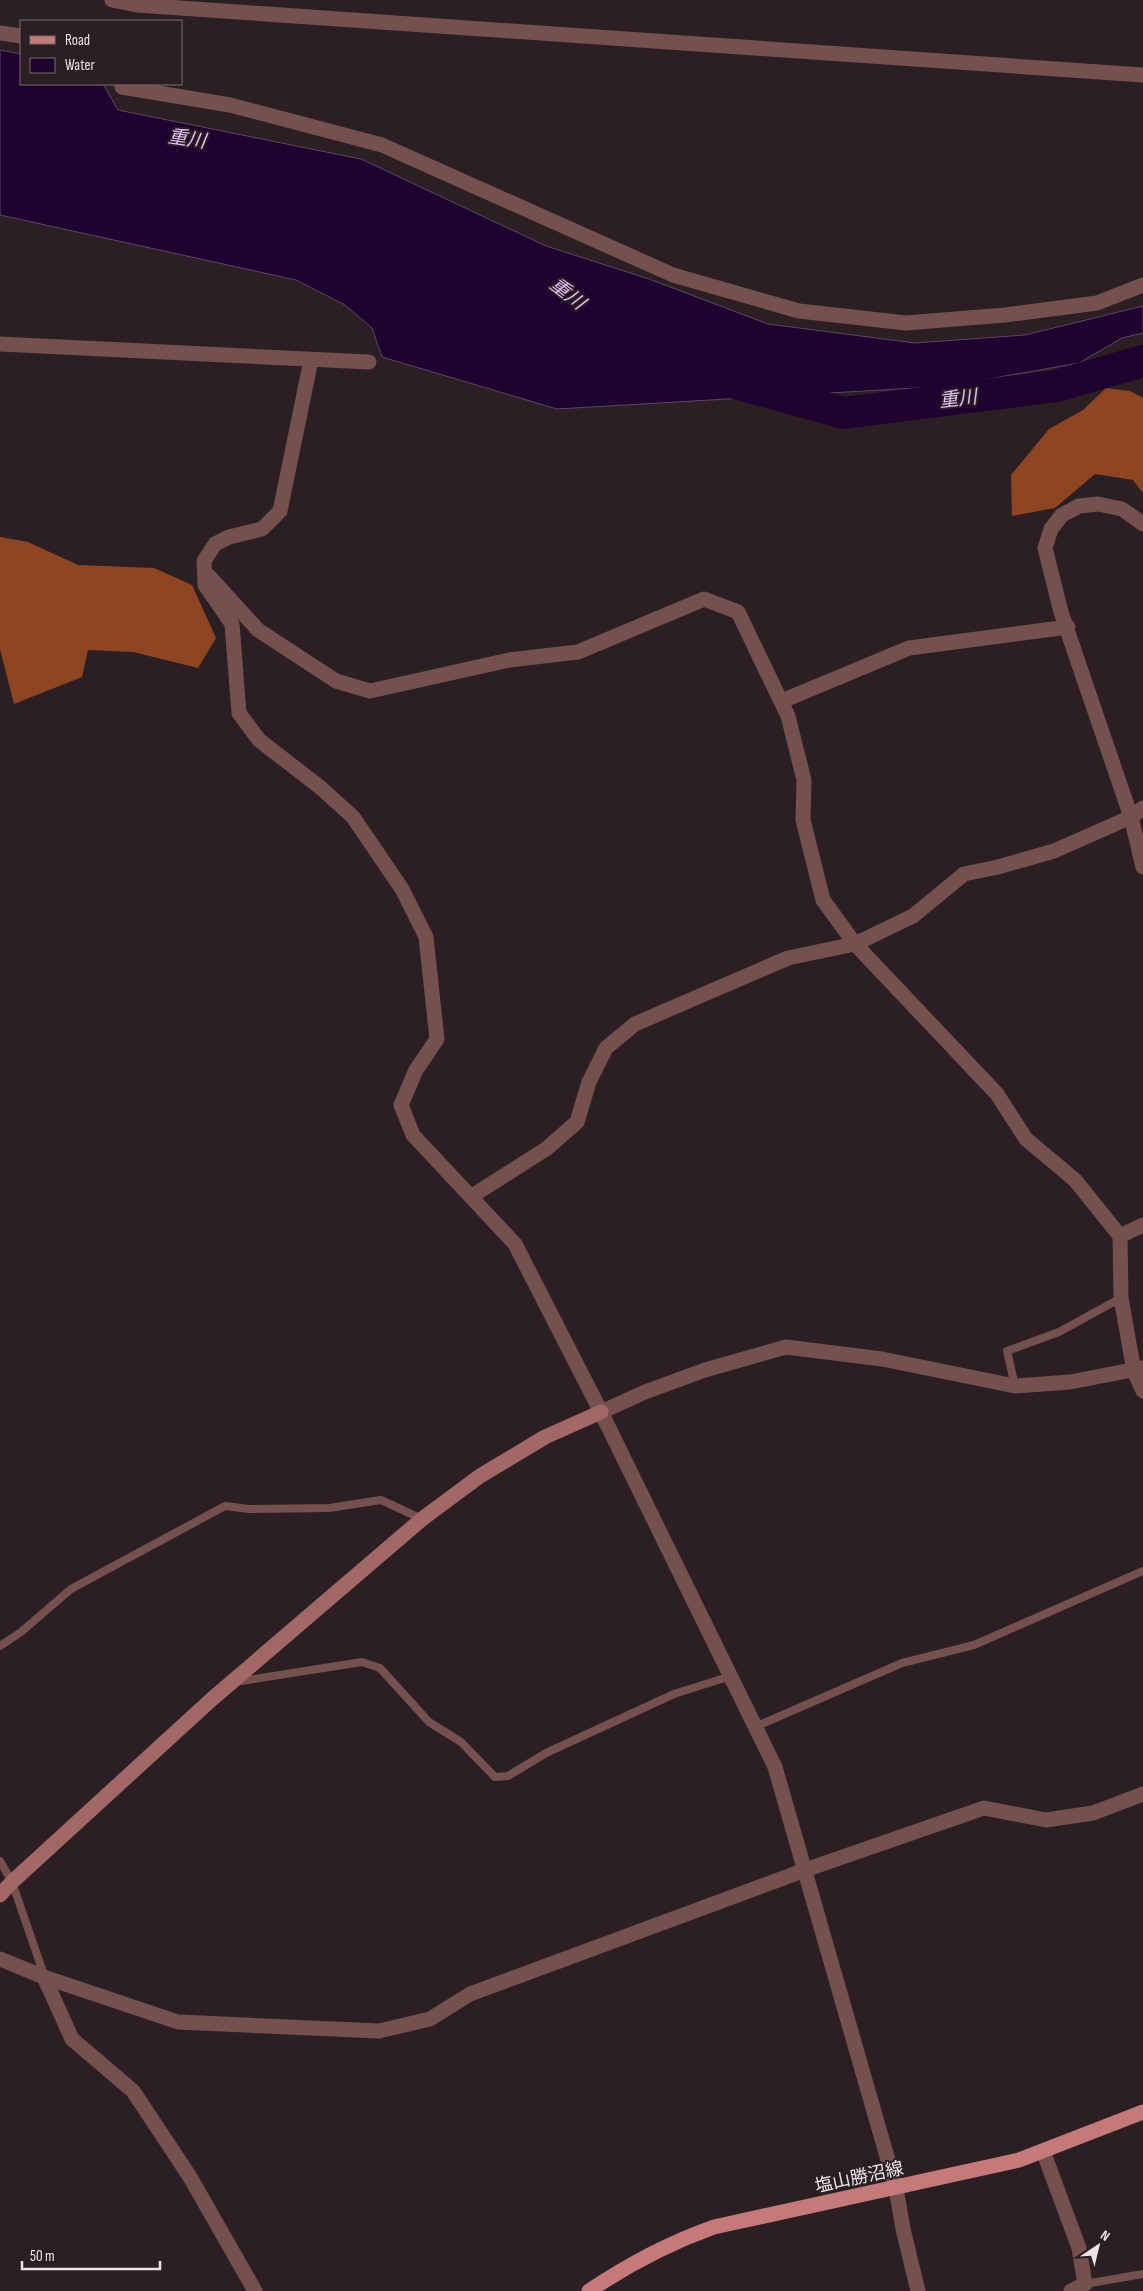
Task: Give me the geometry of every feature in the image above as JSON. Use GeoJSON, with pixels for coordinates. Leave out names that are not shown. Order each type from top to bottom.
{"type":"FeatureCollection","features":[{"type":"Feature","properties":{"kind":"main road","name":"塩山勝沼線"},"geometry":{"type":"LineString","coordinates":[[589,2291],[650,2253],[714,2227],[1020,2160],[1143,2112]]}},
{"type":"Feature","properties":{"kind":"street"},"geometry":{"type":"LineString","coordinates":[[112,0],[147,6],[1143,75]]}},
{"type":"Feature","properties":{"kind":"street"},"geometry":{"type":"LineString","coordinates":[[0,33],[20,36]]}},
{"type":"Feature","properties":{"kind":"street"},"geometry":{"type":"LineString","coordinates":[[122,85],[122,87],[230,105],[382,145],[673,275],[799,311],[906,323],[1005,315],[1097,303],[1143,286]]}},
{"type":"Feature","properties":{"kind":"street"},"geometry":{"type":"LineString","coordinates":[[0,344],[369,362]]}},
{"type":"Feature","properties":{"kind":"street"},"geometry":{"type":"LineString","coordinates":[[311,360],[280,511],[262,529],[229,537],[215,544],[204,561],[205,585],[232,624],[239,713],[259,740],[321,788],[352,817],[402,889],[426,937],[437,1039],[416,1070],[401,1105],[412,1135],[472,1196],[515,1244],[601,1412],[775,1767],[896,2188],[903,2229],[918,2291]]}},
{"type":"Feature","properties":{"kind":"street"},"geometry":{"type":"LineString","coordinates":[[1143,524],[1122,509],[1098,504],[1079,506],[1062,515],[1051,529],[1045,548],[1061,612],[1137,813],[1143,867]]}},
{"type":"Feature","properties":{"kind":"street"},"geometry":{"type":"LineString","coordinates":[[204,571],[258,630],[336,681],[370,691],[509,660],[578,652],[704,599],[738,612],[788,716],[804,780],[803,820],[823,900],[854,944],[997,1094],[1026,1139],[1075,1180],[1120,1236],[1121,1298],[1143,1391]]}},
{"type":"Feature","properties":{"kind":"street"},"geometry":{"type":"LineString","coordinates":[[782,702],[909,648],[1068,627]]}},
{"type":"Feature","properties":{"kind":"street"},"geometry":{"type":"LineString","coordinates":[[472,1196],[546,1149],[577,1122],[589,1082],[606,1048],[635,1024],[788,958],[854,944],[913,916],[964,874],[998,867],[1054,851],[1137,813]]}},
{"type":"Feature","properties":{"kind":"street"},"geometry":{"type":"LineString","coordinates":[[1120,1236],[1143,1226]]}},
{"type":"Feature","properties":{"kind":"street"},"geometry":{"type":"LineString","coordinates":[[0,1895],[231,1683],[422,1519],[496,1466],[545,1437],[645,1392],[705,1370],[786,1347],[882,1359],[1015,1386],[1070,1382],[1138,1369]]}},
{"type":"Feature","properties":{"kind":"street"},"geometry":{"type":"LineString","coordinates":[[0,1959],[44,1977],[178,2022],[379,2030],[430,2019],[470,1994],[805,1870],[984,1808],[1046,1820],[1093,1814],[1143,1794]]}},
{"type":"Feature","properties":{"kind":"street"},"geometry":{"type":"LineString","coordinates":[[44,1977],[72,2039],[133,2091],[190,2177],[255,2291]]}},
{"type":"Feature","properties":{"kind":"street"},"geometry":{"type":"LineString","coordinates":[[1043,2151],[1079,2248],[1084,2284],[1071,2291]]}},
{"type":"Feature","properties":{"kind":"lane"},"geometry":{"type":"LineString","coordinates":[[1015,1386],[1007,1351],[1059,1332],[1121,1298]]}},
{"type":"Feature","properties":{"kind":"lane"},"geometry":{"type":"LineString","coordinates":[[0,1646],[21,1632],[71,1589],[225,1506],[249,1509],[329,1508],[381,1500],[422,1519]]}},
{"type":"Feature","properties":{"kind":"lane"},"geometry":{"type":"LineString","coordinates":[[756,1727],[902,1663],[974,1645],[1143,1571]]}},
{"type":"Feature","properties":{"kind":"lane"},"geometry":{"type":"LineString","coordinates":[[231,1683],[362,1662],[380,1668],[429,1722],[461,1742],[495,1778],[508,1776],[546,1753],[674,1694],[731,1676]]}},
{"type":"Feature","properties":{"kind":"lane"},"geometry":{"type":"LineString","coordinates":[[0,1861],[12,1882],[44,1977]]}},
{"type":"Feature","properties":{"kind":"lane"},"geometry":{"type":"LineString","coordinates":[[1084,2284],[1143,2274]]}},
{"type":"Feature","properties":{"kind":"shaded area"},"geometry":{"type":"Polygon","coordinates":[[[1106,388],[1130,391],[1143,398],[1143,493],[1133,480],[1095,474],[1055,508],[1012,516],[1011,475],[1049,429],[1083,410],[1106,388]]]}},
{"type":"Feature","properties":{"kind":"shaded area"},"geometry":{"type":"Polygon","coordinates":[[[0,537],[28,542],[78,565],[154,568],[192,585],[216,638],[198,668],[133,652],[88,650],[82,677],[14,704],[0,649],[0,537]]]}},
{"type":"Feature","properties":{"kind":"water"},"geometry":{"type":"Polygon","coordinates":[[[0,50],[20,54],[20,85],[104,85],[118,110],[361,159],[546,246],[649,279],[768,324],[915,343],[1025,335],[1143,306],[1143,333],[1122,338],[1079,363],[949,386],[557,409],[382,357],[372,328],[345,305],[296,280],[0,215],[0,50]]]}},
{"type":"Feature","properties":{"kind":"waterway","name":"重川"},"geometry":{"type":"LineString","coordinates":[[739,384],[844,413],[1056,386],[1143,361]]}}]}
